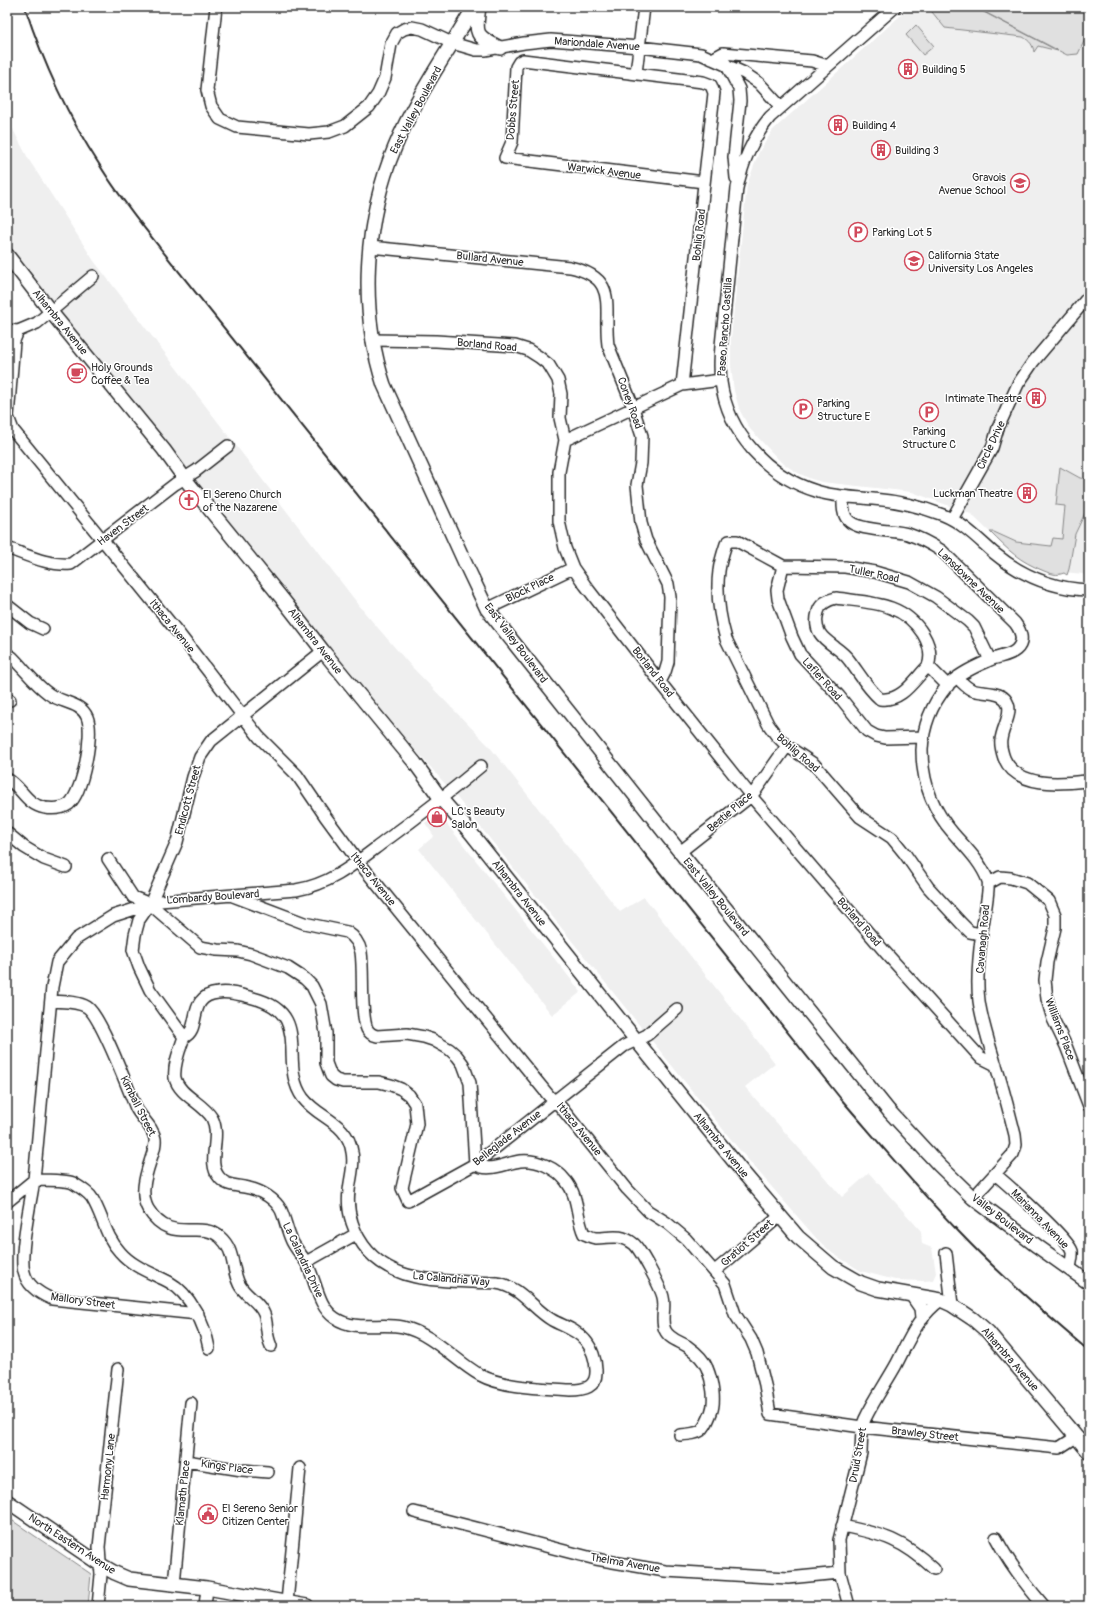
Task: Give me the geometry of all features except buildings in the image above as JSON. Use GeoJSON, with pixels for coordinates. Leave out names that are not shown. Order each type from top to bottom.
{"type":"FeatureCollection","features":[{"type":"Feature","properties":{"kind":"main road","name":"East Valley Boulevard"},"geometry":{"type":"LineString","coordinates":[[474,7],[425,89],[396,145],[382,186],[370,247],[368,286],[372,340],[375,356],[384,385],[466,565],[488,609],[862,1079],[921,1146]]}},
{"type":"Feature","properties":{"kind":"main road"},"geometry":{"type":"LineString","coordinates":[[479,7],[477,24],[480,36],[487,42],[500,48]]}},
{"type":"Feature","properties":{"kind":"main road","name":"Alhambra Avenue"},"geometry":{"type":"LineString","coordinates":[[7,255],[323,651],[415,763],[441,799],[471,833],[636,1040],[798,1237],[833,1267],[861,1283],[878,1289],[946,1302],[973,1319],[988,1332],[1089,1452]]}},
{"type":"Feature","properties":{"kind":"main road","name":"Valley Boulevard"},"geometry":{"type":"LineString","coordinates":[[921,1146],[974,1198],[1089,1283]]}},
{"type":"Feature","properties":{"kind":"main road"},"geometry":{"type":"LineString","coordinates":[[912,1295],[921,1308],[922,1318]]}},
{"type":"Feature","properties":{"kind":"main road","name":"North Eastern Avenue"},"geometry":{"type":"LineString","coordinates":[[7,1501],[100,1565],[129,1579],[207,1588],[307,1606]]}},
{"type":"Feature","properties":{"kind":"street","name":"Mariondale Avenue"},"geometry":{"type":"LineString","coordinates":[[216,7],[207,90],[210,106],[220,119],[237,127],[309,134],[329,132],[345,126],[370,107],[385,78],[391,44],[397,34],[404,29],[412,27],[422,29],[452,43],[476,50],[500,48],[550,40],[639,46],[701,54],[744,73],[759,83],[781,106]]}},
{"type":"Feature","properties":{"kind":"street"},"geometry":{"type":"LineString","coordinates":[[636,72],[644,7]]}},
{"type":"Feature","properties":{"kind":"street","name":"Paseo Rancho Castilla"},"geometry":{"type":"LineString","coordinates":[[894,7],[781,106],[754,139],[741,168],[721,349],[721,380],[729,410],[736,426],[751,449],[762,460],[784,477],[804,487],[822,493],[886,500],[929,510],[952,519],[976,535],[1004,561],[1030,576],[1062,587],[1089,590]]}},
{"type":"Feature","properties":{"kind":"street"},"geometry":{"type":"LineString","coordinates":[[712,59],[723,53],[812,61],[828,66]]}},
{"type":"Feature","properties":{"kind":"street","name":"Mariondale Avenue"},"geometry":{"type":"LineString","coordinates":[[519,62],[523,60],[636,72],[704,82],[711,85]]}},
{"type":"Feature","properties":{"kind":"street","name":"Dobbs Street"},"geometry":{"type":"LineString","coordinates":[[505,158],[512,142],[516,67],[519,62]]}},
{"type":"Feature","properties":{"kind":"street"},"geometry":{"type":"LineString","coordinates":[[726,64],[738,89],[740,101],[734,157],[738,188]]}},
{"type":"Feature","properties":{"kind":"street","name":"Bohlig Road"},"geometry":{"type":"LineString","coordinates":[[682,386],[714,93],[711,85]]}},
{"type":"Feature","properties":{"kind":"street","name":"Warwick Avenue"},"geometry":{"type":"LineString","coordinates":[[505,158],[704,182]]}},
{"type":"Feature","properties":{"kind":"street","name":"Bullard Avenue"},"geometry":{"type":"LineString","coordinates":[[370,247],[570,267],[591,274],[603,287]]}},
{"type":"Feature","properties":{"kind":"street"},"geometry":{"type":"LineString","coordinates":[[13,330],[37,323],[93,276]]}},
{"type":"Feature","properties":{"kind":"street","name":"Coney Road"},"geometry":{"type":"LineString","coordinates":[[603,287],[608,307],[608,345],[639,425],[642,442],[641,463],[637,485],[641,523],[646,540],[668,584],[670,597],[668,662],[660,682]]}},
{"type":"Feature","properties":{"kind":"street","name":"Circle Drive"},"geometry":{"type":"LineString","coordinates":[[952,519],[992,448],[998,428],[1004,418],[1018,384],[1033,362],[1089,296]]}},
{"type":"Feature","properties":{"kind":"street","name":"Ithaca Avenue"},"geometry":{"type":"LineString","coordinates":[[13,330],[14,341],[8,417],[10,430],[103,540],[259,737],[297,775],[358,861],[544,1090],[555,1100],[626,1189],[648,1211],[667,1223],[686,1239],[715,1271],[725,1284],[734,1314],[751,1339],[757,1353],[770,1414]]}},
{"type":"Feature","properties":{"kind":"street","name":"Borland Road"},"geometry":{"type":"LineString","coordinates":[[372,340],[436,341],[515,346],[528,350],[549,365],[558,380],[561,394],[560,418],[566,440],[558,472],[559,521],[565,548],[573,568],[660,682],[751,796],[885,952],[980,1058],[996,1065]]}},
{"type":"Feature","properties":{"kind":"street"},"geometry":{"type":"LineString","coordinates":[[566,440],[682,386],[721,380]]}},
{"type":"Feature","properties":{"kind":"street","name":"Haven Street"},"geometry":{"type":"LineString","coordinates":[[7,548],[53,563],[66,565],[71,564],[174,484],[185,479],[228,446]]}},
{"type":"Feature","properties":{"kind":"street","name":"Lansdowne Avenue"},"geometry":{"type":"LineString","coordinates":[[843,496],[845,516],[852,524],[860,527],[907,534],[933,545],[942,551],[1015,623],[1020,631],[1022,637],[1017,650],[1010,654],[990,660],[958,678],[948,686]]}},
{"type":"Feature","properties":{"kind":"street","name":"Bohlig Road"},"geometry":{"type":"LineString","coordinates":[[729,541],[726,544],[719,571],[718,590],[723,629],[726,639],[768,724],[787,746],[814,764],[860,817],[892,838],[928,887],[970,932],[981,934]]}},
{"type":"Feature","properties":{"kind":"street","name":"Tuller Road"},"geometry":{"type":"LineString","coordinates":[[729,541],[737,541],[783,566],[846,567],[875,572],[909,582],[936,597],[968,621],[974,627],[990,660]]}},
{"type":"Feature","properties":{"kind":"street","name":"Lafler Road"},"geometry":{"type":"LineString","coordinates":[[783,566],[777,590],[778,599],[800,654],[839,696],[867,731],[876,736],[885,738],[923,737]]}},
{"type":"Feature","properties":{"kind":"street","name":"Block Place"},"geometry":{"type":"LineString","coordinates":[[488,609],[573,568]]}},
{"type":"Feature","properties":{"kind":"street"},"geometry":{"type":"LineString","coordinates":[[836,598],[877,604],[900,611],[914,620],[927,640],[930,652],[928,666],[898,697],[886,700],[880,699],[855,670],[848,659],[826,641],[820,634],[816,618],[818,610],[823,603],[830,599],[836,598]]}},
{"type":"Feature","properties":{"kind":"street"},"geometry":{"type":"LineString","coordinates":[[7,605],[30,623],[43,629]]}},
{"type":"Feature","properties":{"kind":"street","name":"Endicott Street"},"geometry":{"type":"LineString","coordinates":[[150,904],[177,842],[193,776],[200,757],[211,741],[323,651]]}},
{"type":"Feature","properties":{"kind":"street"},"geometry":{"type":"LineString","coordinates":[[7,654],[12,657],[49,694],[80,707],[87,716],[90,728],[82,780],[76,795],[68,804],[58,809],[45,808],[24,797],[7,779]]}},
{"type":"Feature","properties":{"kind":"street"},"geometry":{"type":"LineString","coordinates":[[928,666],[948,686],[930,713],[923,737],[923,768],[932,802],[951,831],[983,870],[989,883]]}},
{"type":"Feature","properties":{"kind":"street"},"geometry":{"type":"LineString","coordinates":[[958,678],[972,690],[996,694],[1003,697],[1008,703],[1009,712],[1000,740],[1002,753],[1006,762],[1012,769],[1031,780],[1044,782],[1088,782]]}},
{"type":"Feature","properties":{"kind":"street","name":"Beatie Place"},"geometry":{"type":"LineString","coordinates":[[680,852],[751,796],[787,746]]}},
{"type":"Feature","properties":{"kind":"street","name":"Lombardy Boulevard"},"geometry":{"type":"LineString","coordinates":[[34,1180],[52,987],[57,962],[76,939],[113,916],[160,901],[280,892],[310,888],[331,879],[358,861],[441,799],[481,766]]}},
{"type":"Feature","properties":{"kind":"street"},"geometry":{"type":"LineString","coordinates":[[7,833],[24,847],[44,859],[66,867]]}},
{"type":"Feature","properties":{"kind":"street"},"geometry":{"type":"LineString","coordinates":[[108,859],[133,897],[150,904],[139,920],[133,950],[150,990],[184,1037]]}},
{"type":"Feature","properties":{"kind":"street","name":"Williams Place"},"geometry":{"type":"LineString","coordinates":[[989,883],[1000,877],[1027,883],[1049,901],[1054,915],[1055,928],[1047,962],[1045,980],[1047,999],[1053,1020],[1066,1046],[1089,1106]]}},
{"type":"Feature","properties":{"kind":"street","name":"Cavanagh Road"},"geometry":{"type":"LineString","coordinates":[[974,1198],[1013,1154],[1016,1145],[1015,1135],[979,1001],[981,934],[989,883]]}},
{"type":"Feature","properties":{"kind":"street"},"geometry":{"type":"LineString","coordinates":[[233,896],[304,923],[347,932],[353,936],[360,946],[361,952],[364,1019],[368,1031],[372,1035],[377,1036],[407,1034],[433,1040],[449,1049],[463,1064],[470,1083],[475,1164],[480,1167],[487,1168],[521,1161],[538,1163],[552,1168],[566,1181],[573,1191],[578,1208],[579,1224],[584,1234],[595,1238],[610,1236],[624,1238],[635,1244],[644,1257],[663,1297],[663,1321],[665,1331],[672,1339],[687,1346],[700,1358],[707,1367],[711,1382],[713,1398],[712,1410],[705,1427],[697,1433],[680,1435]]}},
{"type":"Feature","properties":{"kind":"street","name":"Belleglade Avenue"},"geometry":{"type":"LineString","coordinates":[[150,904],[200,947],[217,950],[238,951],[251,954],[288,968],[305,979],[312,986],[321,1004],[326,1033],[326,1062],[332,1076],[336,1080],[343,1082],[379,1082],[391,1085],[401,1089],[409,1096],[415,1104],[417,1124],[402,1188],[408,1201],[475,1164],[624,1046],[647,1034],[677,1009]]}},
{"type":"Feature","properties":{"kind":"street","name":"La Calandria Way"},"geometry":{"type":"LineString","coordinates":[[184,1037],[190,1035],[193,1030],[195,1013],[200,1002],[208,995],[218,992],[239,994],[264,1001],[277,1008],[286,1020],[291,1032],[296,1086],[313,1108],[336,1123],[347,1136],[352,1151],[353,1170],[348,1193],[349,1208],[356,1234],[368,1251],[384,1265],[402,1274],[420,1278],[496,1283],[508,1286],[518,1292],[540,1312],[552,1320],[570,1328],[585,1339],[592,1351],[596,1365],[596,1377],[592,1385]]}},
{"type":"Feature","properties":{"kind":"street","name":"Kimball Street"},"geometry":{"type":"LineString","coordinates":[[51,1001],[78,1004],[88,1008],[92,1013],[106,1036],[138,1111],[155,1137],[155,1148],[146,1175],[143,1193],[147,1207],[156,1220],[167,1227],[180,1231],[209,1232],[219,1236],[227,1244],[233,1256],[235,1272],[240,1284],[246,1294],[262,1309],[265,1317],[266,1332],[271,1346]]}},
{"type":"Feature","properties":{"kind":"street","name":"La Calandria Drive"},"geometry":{"type":"LineString","coordinates":[[184,1037],[176,1062],[175,1079],[184,1093],[204,1108],[212,1119],[215,1128],[216,1141],[213,1159],[218,1177],[226,1183],[249,1188],[272,1198],[280,1209],[291,1240],[306,1262],[322,1302],[334,1317],[347,1324],[361,1326],[390,1325],[419,1332],[481,1375],[501,1382],[570,1390],[581,1390],[592,1385]]}},
{"type":"Feature","properties":{"kind":"street","name":"Marianna Avenue"},"geometry":{"type":"LineString","coordinates":[[995,1174],[1049,1224],[1070,1246],[1072,1252],[1070,1270]]}},
{"type":"Feature","properties":{"kind":"street"},"geometry":{"type":"LineString","coordinates":[[7,1202],[34,1180],[72,1182],[92,1197],[107,1234],[119,1252],[143,1270],[171,1283],[180,1292],[198,1314],[206,1333],[209,1348]]}},
{"type":"Feature","properties":{"kind":"street","name":"Mallory Street"},"geometry":{"type":"LineString","coordinates":[[34,1180],[23,1264],[24,1272],[28,1280],[41,1294],[52,1299],[198,1314]]}},
{"type":"Feature","properties":{"kind":"street","name":"Gratiot Street"},"geometry":{"type":"LineString","coordinates":[[715,1271],[780,1216]]}},
{"type":"Feature","properties":{"kind":"street"},"geometry":{"type":"LineString","coordinates":[[306,1262],[356,1234]]}},
{"type":"Feature","properties":{"kind":"street"},"geometry":{"type":"LineString","coordinates":[[946,1253],[946,1302]]}},
{"type":"Feature","properties":{"kind":"street","name":"Druid Street"},"geometry":{"type":"LineString","coordinates":[[849,1606],[840,1573],[839,1540],[861,1453],[862,1427],[870,1408],[922,1318],[932,1305],[946,1302]]}},
{"type":"Feature","properties":{"kind":"street","name":"Harmony Lane"},"geometry":{"type":"LineString","coordinates":[[98,1606],[100,1565],[99,1547],[118,1369]]}},
{"type":"Feature","properties":{"kind":"street","name":"Klamath Place"},"geometry":{"type":"LineString","coordinates":[[174,1584],[191,1403]]}},
{"type":"Feature","properties":{"kind":"street","name":"Brawley Street"},"geometry":{"type":"LineString","coordinates":[[770,1414],[862,1427],[1059,1448],[1076,1437]]}},
{"type":"Feature","properties":{"kind":"street","name":"Kings Place"},"geometry":{"type":"LineString","coordinates":[[186,1461],[242,1470],[268,1472]]}},
{"type":"Feature","properties":{"kind":"street"},"geometry":{"type":"LineString","coordinates":[[287,1602],[300,1468]]}},
{"type":"Feature","properties":{"kind":"street","name":"Thelma Avenue"},"geometry":{"type":"LineString","coordinates":[[414,1512],[596,1559],[665,1571],[788,1578],[840,1573]]}},
{"type":"Feature","properties":{"kind":"street"},"geometry":{"type":"LineString","coordinates":[[842,1526],[872,1532],[903,1544],[918,1554],[934,1569]]}},
{"type":"Feature","properties":{"kind":"street"},"geometry":{"type":"LineString","coordinates":[[996,1538],[1017,1575],[1044,1606]]}},
{"type":"Feature","properties":{"kind":"street"},"geometry":{"type":"LineString","coordinates":[[205,1606],[207,1588]]}},
{"type":"Feature","properties":{"kind":"shaded area","name":"California State University Los Angeles"},"geometry":{"type":"Polygon","coordinates":[[[910,7],[1089,7],[1089,581],[1085,581],[1086,578],[1083,574],[1064,572],[1004,546],[971,514],[912,492],[822,482],[796,472],[781,462],[750,429],[740,411],[734,391],[731,366],[731,338],[747,185],[759,152],[773,130],[910,7]]]}},
{"type":"Feature","properties":{"kind":"shaded area"},"geometry":{"type":"Polygon","coordinates":[[[928,7],[974,7],[1058,51],[1038,46],[1034,52],[1031,43],[1023,37],[945,28],[928,7]]]}},
{"type":"Feature","properties":{"kind":"shaded area"},"geometry":{"type":"Polygon","coordinates":[[[975,7],[1089,7],[1089,31],[1078,54],[1067,55],[975,7]]]}},
{"type":"Feature","properties":{"kind":"shaded area"},"geometry":{"type":"Polygon","coordinates":[[[916,25],[934,46],[923,55],[906,35],[916,25]]]}},
{"type":"Feature","properties":{"kind":"shaded area"},"geometry":{"type":"Polygon","coordinates":[[[7,118],[29,160],[94,261],[365,613],[410,665],[489,746],[620,912],[644,897],[775,1063],[745,1087],[842,1197],[869,1173],[921,1231],[922,1244],[932,1248],[936,1273],[933,1280],[895,1280],[861,1271],[832,1253],[817,1239],[738,1148],[454,794],[326,648],[7,250],[7,118]]]}},
{"type":"Feature","properties":{"kind":"shaded area"},"geometry":{"type":"Polygon","coordinates":[[[1060,467],[1080,478],[1089,479],[1089,507],[1075,534],[1067,575],[1064,573],[1052,574],[1028,563],[1009,550],[990,532],[994,532],[1016,542],[1051,546],[1053,538],[1062,539],[1065,506],[1056,505],[1060,467]]]}},
{"type":"Feature","properties":{"kind":"shaded area"},"geometry":{"type":"Polygon","coordinates":[[[438,813],[581,992],[552,1015],[419,849],[434,836],[425,823],[438,813]]]}},
{"type":"Feature","properties":{"kind":"shaded area"},"geometry":{"type":"Polygon","coordinates":[[[7,1517],[91,1574],[88,1606],[7,1606],[7,1517]]]}},
{"type":"Feature","properties":{"kind":"railway"},"geometry":{"type":"LineString","coordinates":[[25,7],[48,68],[76,127],[113,186],[160,248],[841,1099],[915,1185],[976,1250],[1089,1351]]}},
{"type":"Feature","properties":{"kind":"place","name":"Building 5"},"geometry":{"type":"Point","coordinates":[908,69]}},
{"type":"Feature","properties":{"kind":"place","name":"Building 4"},"geometry":{"type":"Point","coordinates":[838,125]}},
{"type":"Feature","properties":{"kind":"place","name":"Building 3"},"geometry":{"type":"Point","coordinates":[881,150]}},
{"type":"Feature","properties":{"kind":"place","name":"Gravois Avenue School"},"geometry":{"type":"Point","coordinates":[1020,183]}},
{"type":"Feature","properties":{"kind":"place","name":"Parking Lot 5"},"geometry":{"type":"Point","coordinates":[858,232]}},
{"type":"Feature","properties":{"kind":"place","name":"California State University Los Angeles"},"geometry":{"type":"Point","coordinates":[914,261]}},
{"type":"Feature","properties":{"kind":"place","name":"Holy Grounds Coffee & Tea"},"geometry":{"type":"Point","coordinates":[77,373]}},
{"type":"Feature","properties":{"kind":"place","name":"Intimate Theatre"},"geometry":{"type":"Point","coordinates":[1036,398]}},
{"type":"Feature","properties":{"kind":"place","name":"Parking Structure E"},"geometry":{"type":"Point","coordinates":[803,409]}},
{"type":"Feature","properties":{"kind":"place","name":"Parking Structure C"},"geometry":{"type":"Point","coordinates":[929,412]}},
{"type":"Feature","properties":{"kind":"place","name":"Luckman Theatre"},"geometry":{"type":"Point","coordinates":[1027,493]}},
{"type":"Feature","properties":{"kind":"place","name":"El Sereno Church of the Nazarene"},"geometry":{"type":"Point","coordinates":[189,500]}},
{"type":"Feature","properties":{"kind":"place","name":"LC's Beauty Salon"},"geometry":{"type":"Point","coordinates":[437,817]}},
{"type":"Feature","properties":{"kind":"place","name":"El Sereno Senior Citizen Center"},"geometry":{"type":"Point","coordinates":[208,1514]}}]}
